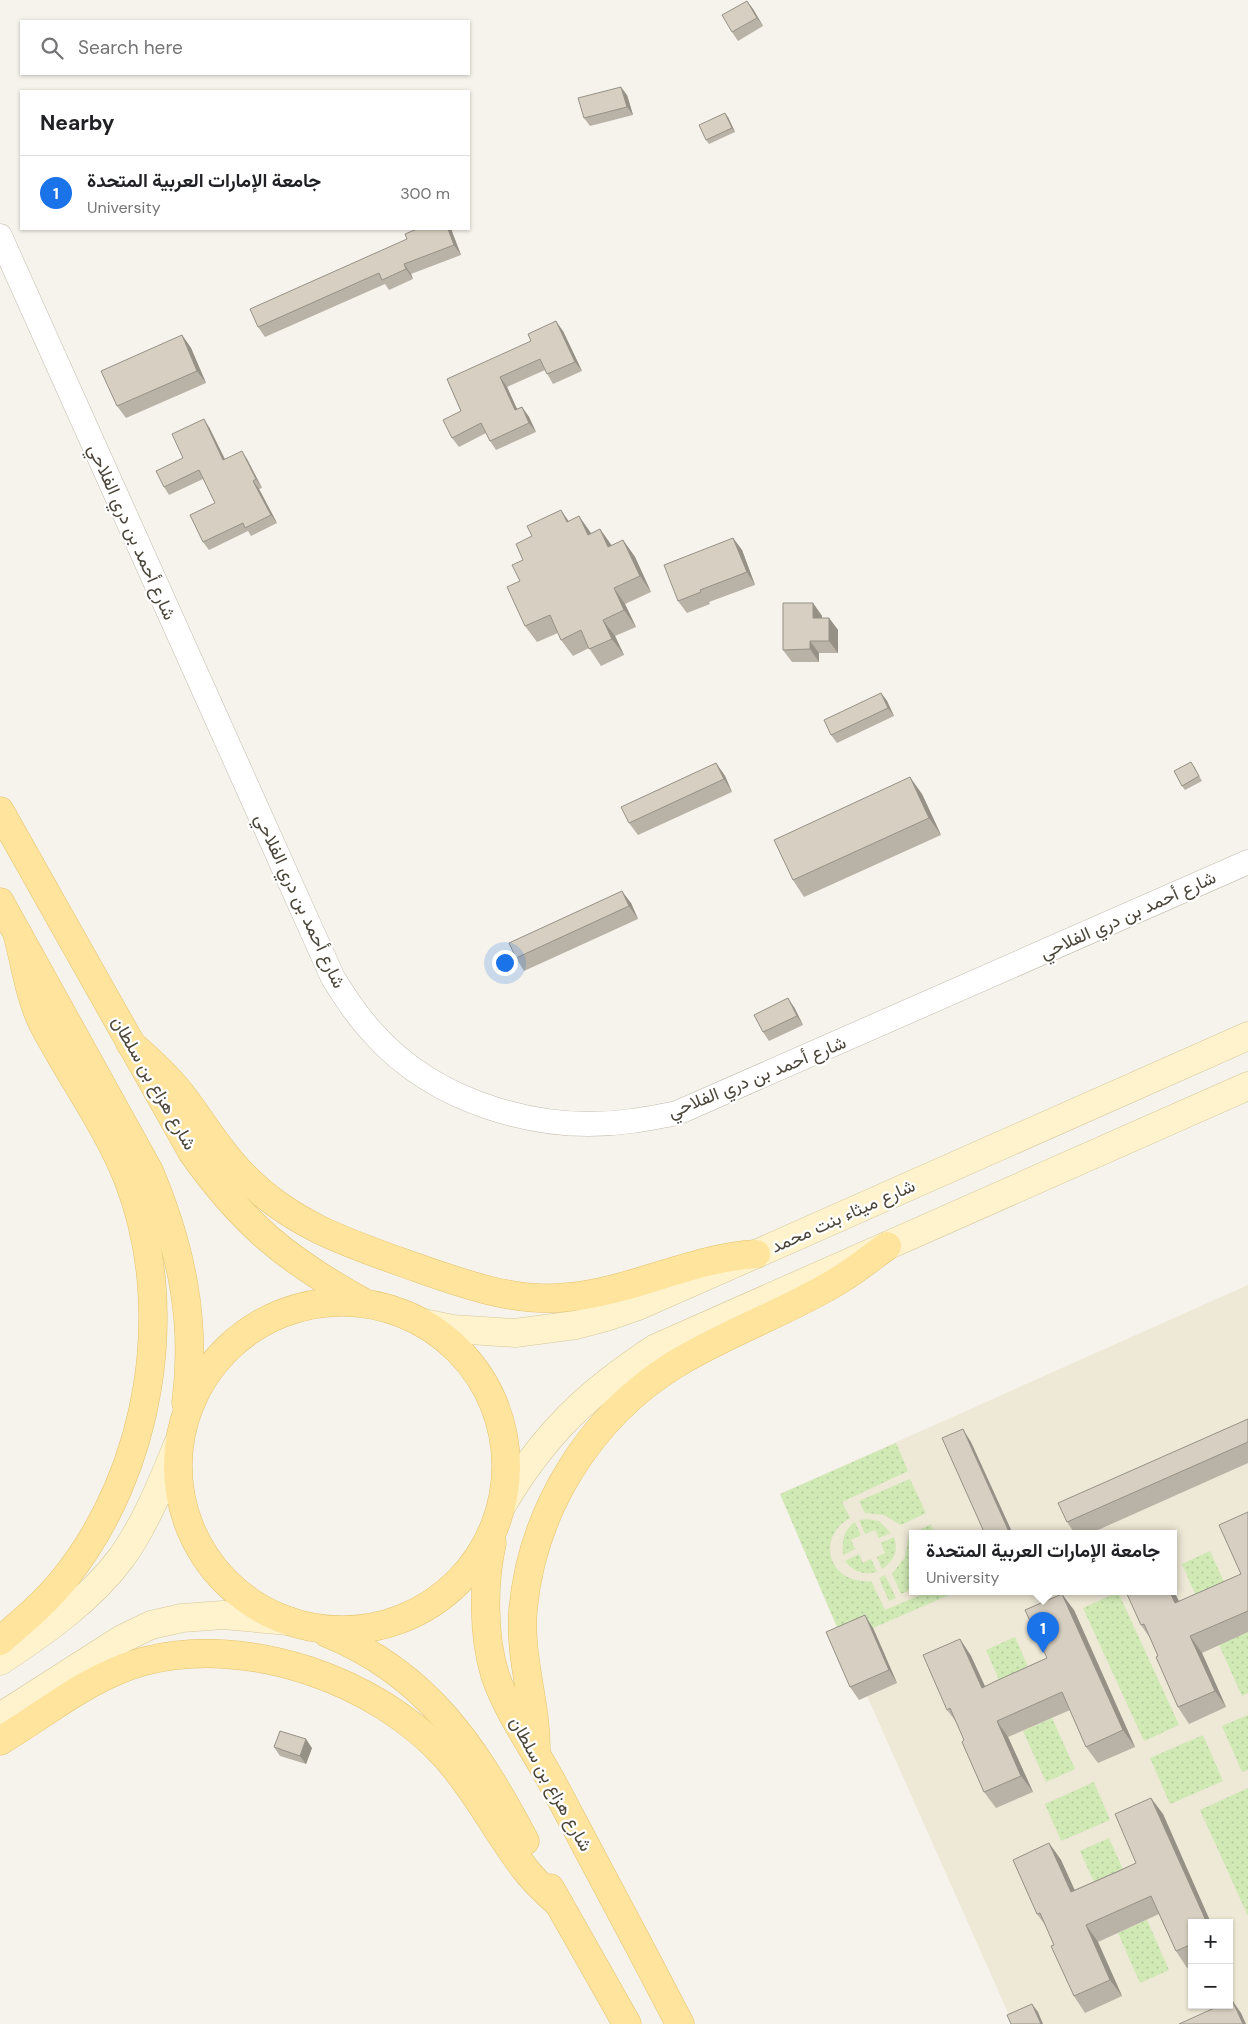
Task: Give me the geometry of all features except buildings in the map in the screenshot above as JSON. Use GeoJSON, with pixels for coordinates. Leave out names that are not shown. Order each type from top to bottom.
{"type":"FeatureCollection","features":[{"type":"Feature","properties":{"kind":"main road","name":"شارع هزاع بن سلطان"},"geometry":{"type":"LineString","coordinates":[[0,811],[192,1152],[232,1205],[281,1251],[308,1270],[367,1304],[386,1308],[423,1323],[457,1349],[484,1382],[500,1421],[507,1462],[499,1516],[487,1564],[486,1601],[490,1647],[495,1674],[509,1708],[536,1753],[680,2024]]}},
{"type":"Feature","properties":{"kind":"main road"},"geometry":{"type":"LineString","coordinates":[[0,902],[149,1171],[174,1239],[188,1310],[189,1364],[181,1431],[178,1489],[190,1532],[214,1571],[248,1601],[288,1622]]}},
{"type":"Feature","properties":{"kind":"main road"},"geometry":{"type":"LineString","coordinates":[[0,1641],[44,1603],[74,1565],[101,1525],[126,1466],[136,1435],[149,1372],[153,1324],[151,1275],[146,1243],[128,1181],[116,1151],[42,1022],[17,933]]}},
{"type":"Feature","properties":{"kind":"main road","name":"شارع ميثاء بنت محمد"},"geometry":{"type":"LineString","coordinates":[[423,1323],[453,1329],[515,1333],[576,1325],[638,1306],[1248,1036]]}},
{"type":"Feature","properties":{"kind":"main road"},"geometry":{"type":"LineString","coordinates":[[130,1043],[176,1088],[217,1147],[244,1176],[274,1202],[306,1224],[342,1242],[472,1286],[504,1294],[535,1298],[568,1298],[600,1293],[701,1262],[738,1255],[756,1254]]}},
{"type":"Feature","properties":{"kind":"main road"},"geometry":{"type":"LineString","coordinates":[[314,1628],[359,1630],[402,1619],[442,1597],[473,1565],[528,1464],[558,1426],[593,1394],[631,1364],[656,1348],[1248,1086]]}},
{"type":"Feature","properties":{"kind":"main road"},"geometry":{"type":"LineString","coordinates":[[536,1753],[537,1730],[526,1678],[523,1645],[526,1581],[533,1552],[544,1522],[580,1454],[619,1408],[644,1386],[674,1365],[842,1279],[887,1246]]}},
{"type":"Feature","properties":{"kind":"main road"},"geometry":{"type":"LineString","coordinates":[[0,1661],[56,1622],[99,1583],[121,1557],[157,1494],[200,1383],[223,1352],[254,1327],[289,1310],[328,1303],[367,1304]]}},
{"type":"Feature","properties":{"kind":"main road"},"geometry":{"type":"LineString","coordinates":[[0,1717],[122,1639],[150,1626],[182,1618],[223,1615],[288,1622],[314,1628],[348,1642],[380,1660],[409,1682],[436,1706],[461,1734],[491,1779],[627,2024]]}},
{"type":"Feature","properties":{"kind":"main road"},"geometry":{"type":"LineString","coordinates":[[0,1741],[82,1688],[119,1670],[145,1661],[207,1653],[238,1655],[294,1667],[351,1687],[377,1701],[425,1736],[465,1779],[526,1870],[559,1904]]}},
{"type":"Feature","properties":{"kind":"street","name":"شارع أحمد بن دري الفلاحي"},"geometry":{"type":"LineString","coordinates":[[0,236],[9,279],[333,978],[351,1008],[399,1058],[427,1079],[458,1095],[491,1108],[537,1120],[574,1123],[631,1122],[677,1113],[812,1056],[1248,862]]}},
{"type":"Feature","properties":{"kind":"shaded area"},"geometry":{"type":"Polygon","coordinates":[[[1248,1285],[1248,2024],[1013,2024],[867,1696],[859,1700],[851,1682],[843,1641],[780,1494],[1248,1285]]]}},
{"type":"Feature","properties":{"kind":"green space"},"geometry":{"type":"Polygon","coordinates":[[[896,1443],[908,1471],[842,1502],[850,1518],[839,1527],[832,1537],[830,1548],[832,1559],[845,1576],[857,1580],[871,1581],[885,1610],[921,1595],[949,1595],[843,1641],[780,1494],[896,1443]]]}},
{"type":"Feature","properties":{"kind":"green space"},"geometry":{"type":"Polygon","coordinates":[[[910,1479],[926,1513],[901,1525],[884,1515],[865,1513],[859,1501],[910,1479]]]}},
{"type":"Feature","properties":{"kind":"green space"},"geometry":{"type":"Polygon","coordinates":[[[859,1520],[879,1521],[891,1533],[879,1538],[875,1530],[865,1534],[859,1520]]]}},
{"type":"Feature","properties":{"kind":"green space"},"geometry":{"type":"Polygon","coordinates":[[[855,1522],[861,1535],[851,1540],[855,1549],[843,1555],[844,1536],[855,1522]]]}},
{"type":"Feature","properties":{"kind":"green space"},"geometry":{"type":"Polygon","coordinates":[[[931,1524],[933,1530],[919,1530],[931,1524]]]}},
{"type":"Feature","properties":{"kind":"green space"},"geometry":{"type":"Polygon","coordinates":[[[909,1535],[909,1591],[901,1594],[892,1574],[905,1557],[909,1535]]]}},
{"type":"Feature","properties":{"kind":"green space"},"geometry":{"type":"Polygon","coordinates":[[[894,1537],[896,1551],[890,1563],[882,1569],[877,1557],[885,1553],[881,1543],[894,1537]]]}},
{"type":"Feature","properties":{"kind":"green space"},"geometry":{"type":"Polygon","coordinates":[[[1210,1551],[1232,1599],[1203,1612],[1182,1564],[1210,1551]]]}},
{"type":"Feature","properties":{"kind":"green space"},"geometry":{"type":"Polygon","coordinates":[[[859,1554],[863,1563],[871,1559],[877,1572],[859,1572],[845,1561],[859,1554]]]}},
{"type":"Feature","properties":{"kind":"green space"},"geometry":{"type":"Polygon","coordinates":[[[885,1575],[896,1598],[889,1601],[879,1578],[885,1575]]]}},
{"type":"Feature","properties":{"kind":"green space"},"geometry":{"type":"Polygon","coordinates":[[[1111,1595],[1119,1595],[1179,1725],[1144,1741],[1083,1608],[1111,1595]]]}},
{"type":"Feature","properties":{"kind":"green space"},"geometry":{"type":"Polygon","coordinates":[[[1248,1632],[1248,1693],[1242,1696],[1219,1645],[1248,1632]]]}},
{"type":"Feature","properties":{"kind":"green space"},"geometry":{"type":"Polygon","coordinates":[[[1015,1637],[1036,1685],[1007,1698],[986,1650],[1015,1637]]]}},
{"type":"Feature","properties":{"kind":"green space"},"geometry":{"type":"Polygon","coordinates":[[[1248,1715],[1248,1770],[1242,1772],[1222,1726],[1248,1715]]]}},
{"type":"Feature","properties":{"kind":"green space"},"geometry":{"type":"Polygon","coordinates":[[[1052,1718],[1075,1769],[1046,1782],[1023,1731],[1052,1718]]]}},
{"type":"Feature","properties":{"kind":"green space"},"geometry":{"type":"Polygon","coordinates":[[[1203,1735],[1223,1781],[1170,1804],[1150,1758],[1203,1735]]]}},
{"type":"Feature","properties":{"kind":"green space"},"geometry":{"type":"Polygon","coordinates":[[[1094,1782],[1110,1820],[1061,1841],[1045,1804],[1094,1782]]]}},
{"type":"Feature","properties":{"kind":"green space"},"geometry":{"type":"Polygon","coordinates":[[[1248,1788],[1248,1916],[1200,1810],[1248,1788]]]}},
{"type":"Feature","properties":{"kind":"green space"},"geometry":{"type":"Polygon","coordinates":[[[1109,1838],[1131,1887],[1102,1900],[1080,1851],[1109,1838]]]}},
{"type":"Feature","properties":{"kind":"green space"},"geometry":{"type":"Polygon","coordinates":[[[1147,1920],[1169,1970],[1140,1983],[1118,1933],[1147,1920]]]}},
{"type":"Feature","properties":{"kind":"place","name":"جامعة الإمارات العربية المتحدة"},"geometry":{"type":"Point","coordinates":[1043,1653]}}]}
